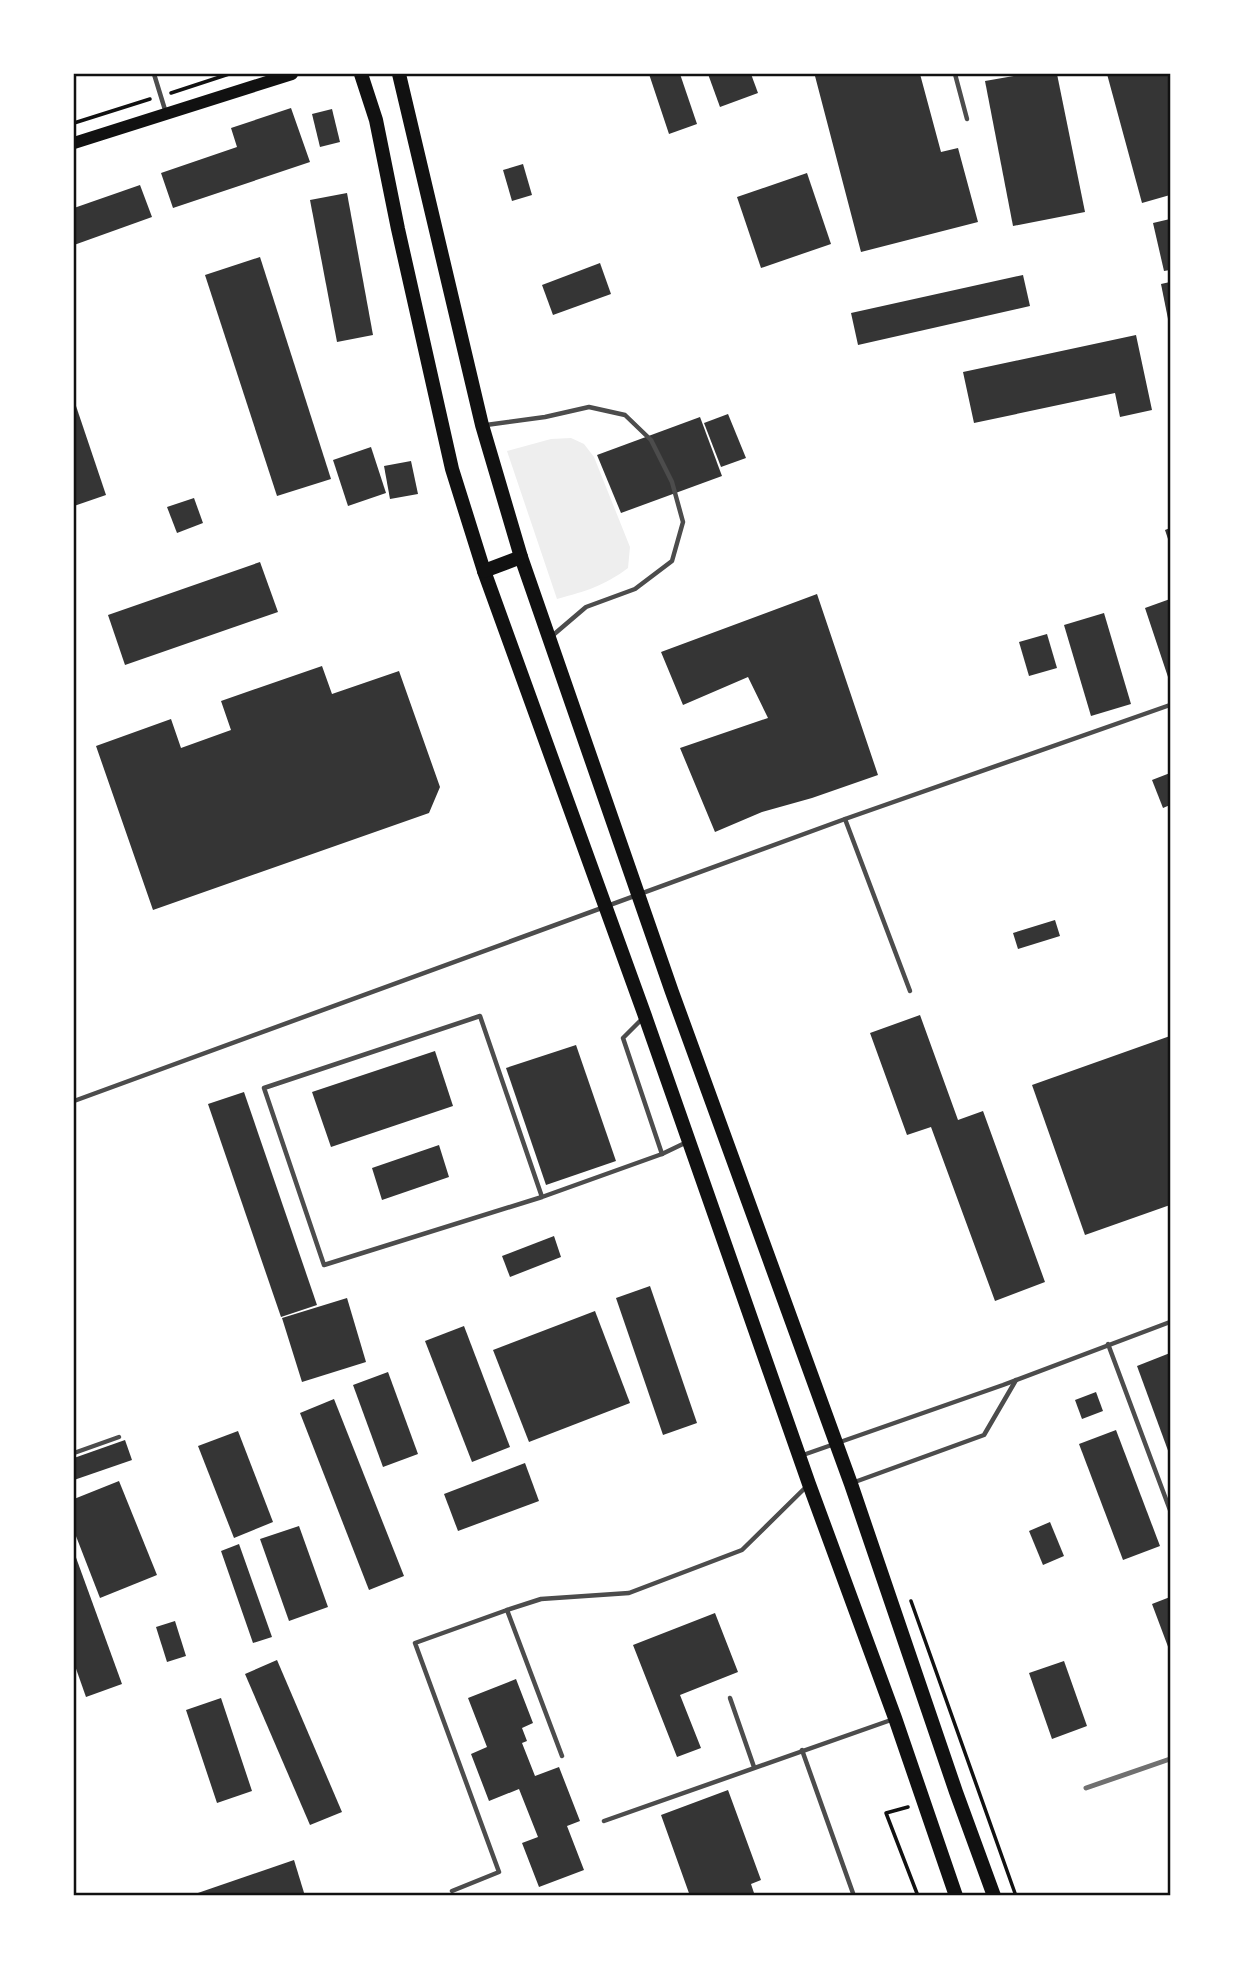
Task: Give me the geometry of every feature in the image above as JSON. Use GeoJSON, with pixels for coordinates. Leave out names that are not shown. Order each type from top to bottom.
{"type":"FeatureCollection","features":[{"type":"Feature","properties":{"kind":"highway"},"geometry":{"type":"LineString","coordinates":[[361,74],[376,120],[452,469],[484,571],[645,1016],[956,1895]]}},
{"type":"Feature","properties":{"kind":"highway"},"geometry":{"type":"LineString","coordinates":[[399,74],[482,425],[521,557],[671,992],[851,1484],[994,1895]]}},
{"type":"Feature","properties":{"kind":"highway"},"geometry":{"type":"LineString","coordinates":[[484,571],[521,557]]}},
{"type":"Feature","properties":{"kind":"main road"},"geometry":{"type":"LineString","coordinates":[[74,143],[292,74]]}},
{"type":"Feature","properties":{"kind":"lane"},"geometry":{"type":"LineString","coordinates":[[154,74],[166,113]]}},
{"type":"Feature","properties":{"kind":"lane"},"geometry":{"type":"LineString","coordinates":[[955,74],[967,120]]}},
{"type":"Feature","properties":{"kind":"lane"},"geometry":{"type":"LineString","coordinates":[[482,425],[545,417],[589,407],[625,415],[651,440],[672,482],[683,523],[672,561],[635,589],[586,607],[548,639]]}},
{"type":"Feature","properties":{"kind":"lane"},"geometry":{"type":"LineString","coordinates":[[74,1101],[845,819],[1171,705]]}},
{"type":"Feature","properties":{"kind":"lane"},"geometry":{"type":"LineString","coordinates":[[845,819],[910,991]]}},
{"type":"Feature","properties":{"kind":"lane"},"geometry":{"type":"LineString","coordinates":[[542,1197],[480,1016],[264,1088],[324,1265],[542,1197],[662,1154],[688,1141]]}},
{"type":"Feature","properties":{"kind":"lane"},"geometry":{"type":"LineString","coordinates":[[645,1016],[623,1038],[662,1154]]}},
{"type":"Feature","properties":{"kind":"lane"},"geometry":{"type":"LineString","coordinates":[[799,1457],[1171,1322]]}},
{"type":"Feature","properties":{"kind":"lane"},"geometry":{"type":"LineString","coordinates":[[1108,1345],[1171,1510]]}},
{"type":"Feature","properties":{"kind":"lane"},"geometry":{"type":"LineString","coordinates":[[851,1484],[984,1435],[1016,1380]]}},
{"type":"Feature","properties":{"kind":"lane"},"geometry":{"type":"LineString","coordinates":[[74,1453],[119,1437]]}},
{"type":"Feature","properties":{"kind":"lane"},"geometry":{"type":"LineString","coordinates":[[452,1891],[499,1872],[415,1643],[541,1599],[629,1593],[742,1550],[809,1484]]}},
{"type":"Feature","properties":{"kind":"lane"},"geometry":{"type":"LineString","coordinates":[[507,1610],[562,1756]]}},
{"type":"Feature","properties":{"kind":"lane"},"geometry":{"type":"LineString","coordinates":[[730,1698],[754,1767]]}},
{"type":"Feature","properties":{"kind":"lane"},"geometry":{"type":"LineString","coordinates":[[604,1821],[895,1718]]}},
{"type":"Feature","properties":{"kind":"lane"},"geometry":{"type":"LineString","coordinates":[[803,1751],[854,1895]]}},
{"type":"Feature","properties":{"kind":"path"},"geometry":{"type":"LineString","coordinates":[[908,1593],[1016,1895]]}},
{"type":"Feature","properties":{"kind":"path"},"geometry":{"type":"LineString","coordinates":[[886,1813],[918,1895]]}},
{"type":"Feature","properties":{"kind":"shaded area"},"geometry":{"type":"Polygon","coordinates":[[[571,438],[584,444],[594,457],[630,547],[628,568],[594,587],[557,599],[507,451],[551,439],[571,438]]]}},
{"type":"Feature","properties":{"kind":"building"},"geometry":{"type":"Polygon","coordinates":[[[649,74],[680,74],[697,124],[669,134],[649,74]]]}},
{"type":"Feature","properties":{"kind":"building"},"geometry":{"type":"Polygon","coordinates":[[[708,74],[751,74],[758,93],[720,107],[708,74]]]}},
{"type":"Feature","properties":{"kind":"building"},"geometry":{"type":"Polygon","coordinates":[[[920,74],[941,152],[958,148],[978,222],[861,252],[815,76],[920,74]]]}},
{"type":"Feature","properties":{"kind":"building"},"geometry":{"type":"Polygon","coordinates":[[[1025,74],[1057,74],[1085,212],[1013,226],[985,81],[1025,74]]]}},
{"type":"Feature","properties":{"kind":"building"},"geometry":{"type":"Polygon","coordinates":[[[1107,74],[1170,74],[1170,195],[1142,203],[1107,74]]]}},
{"type":"Feature","properties":{"kind":"building"},"geometry":{"type":"Polygon","coordinates":[[[291,108],[310,162],[173,208],[161,173],[237,147],[231,128],[291,108]]]}},
{"type":"Feature","properties":{"kind":"building"},"geometry":{"type":"Polygon","coordinates":[[[332,109],[340,142],[320,147],[312,114],[332,109]]]}},
{"type":"Feature","properties":{"kind":"building"},"geometry":{"type":"Polygon","coordinates":[[[523,164],[532,195],[512,201],[503,170],[523,164]]]}},
{"type":"Feature","properties":{"kind":"building"},"geometry":{"type":"Polygon","coordinates":[[[807,173],[831,244],[761,268],[737,197],[807,173]]]}},
{"type":"Feature","properties":{"kind":"building"},"geometry":{"type":"Polygon","coordinates":[[[140,185],[152,217],[74,245],[74,208],[140,185]]]}},
{"type":"Feature","properties":{"kind":"building"},"geometry":{"type":"Polygon","coordinates":[[[347,193],[373,335],[337,342],[310,200],[347,193]]]}},
{"type":"Feature","properties":{"kind":"building"},"geometry":{"type":"Polygon","coordinates":[[[1170,219],[1170,270],[1164,271],[1153,223],[1170,219]]]}},
{"type":"Feature","properties":{"kind":"building"},"geometry":{"type":"Polygon","coordinates":[[[260,257],[331,479],[277,496],[205,275],[260,257]]]}},
{"type":"Feature","properties":{"kind":"building"},"geometry":{"type":"Polygon","coordinates":[[[600,263],[611,294],[553,315],[542,285],[600,263]]]}},
{"type":"Feature","properties":{"kind":"building"},"geometry":{"type":"Polygon","coordinates":[[[1023,275],[1030,306],[858,345],[851,313],[1023,275]]]}},
{"type":"Feature","properties":{"kind":"building"},"geometry":{"type":"Polygon","coordinates":[[[1170,282],[1170,324],[1169,324],[1161,284],[1170,282]]]}},
{"type":"Feature","properties":{"kind":"building"},"geometry":{"type":"Polygon","coordinates":[[[1136,335],[1152,410],[1120,417],[1115,393],[974,423],[963,372],[1136,335]]]}},
{"type":"Feature","properties":{"kind":"building"},"geometry":{"type":"Polygon","coordinates":[[[74,400],[106,495],[74,506],[74,400]]]}},
{"type":"Feature","properties":{"kind":"building"},"geometry":{"type":"Polygon","coordinates":[[[728,414],[746,458],[721,467],[704,423],[728,414]]]}},
{"type":"Feature","properties":{"kind":"building"},"geometry":{"type":"Polygon","coordinates":[[[700,417],[722,476],[621,513],[597,455],[700,417]]]}},
{"type":"Feature","properties":{"kind":"building"},"geometry":{"type":"Polygon","coordinates":[[[371,447],[386,493],[348,506],[333,460],[371,447]]]}},
{"type":"Feature","properties":{"kind":"building"},"geometry":{"type":"Polygon","coordinates":[[[411,461],[418,494],[390,499],[384,466],[411,461]]]}},
{"type":"Feature","properties":{"kind":"building"},"geometry":{"type":"Polygon","coordinates":[[[194,498],[203,523],[177,533],[167,507],[194,498]]]}},
{"type":"Feature","properties":{"kind":"building"},"geometry":{"type":"Polygon","coordinates":[[[1170,528],[1170,545],[1165,530],[1170,528]]]}},
{"type":"Feature","properties":{"kind":"building"},"geometry":{"type":"Polygon","coordinates":[[[260,562],[278,612],[125,665],[108,615],[260,562]]]}},
{"type":"Feature","properties":{"kind":"building"},"geometry":{"type":"Polygon","coordinates":[[[817,594],[878,775],[762,812],[715,832],[680,748],[768,718],[748,677],[683,705],[661,652],[817,594]]]}},
{"type":"Feature","properties":{"kind":"building"},"geometry":{"type":"Polygon","coordinates":[[[1170,599],[1170,683],[1145,608],[1170,599]]]}},
{"type":"Feature","properties":{"kind":"building"},"geometry":{"type":"Polygon","coordinates":[[[1104,613],[1131,704],[1091,716],[1064,625],[1104,613]]]}},
{"type":"Feature","properties":{"kind":"building"},"geometry":{"type":"Polygon","coordinates":[[[1047,634],[1057,668],[1029,676],[1019,642],[1047,634]]]}},
{"type":"Feature","properties":{"kind":"building"},"geometry":{"type":"Polygon","coordinates":[[[322,666],[332,694],[399,671],[440,787],[429,813],[153,910],[96,746],[171,719],[181,748],[231,730],[221,701],[322,666]]]}},
{"type":"Feature","properties":{"kind":"building"},"geometry":{"type":"Polygon","coordinates":[[[1170,773],[1170,805],[1163,808],[1152,780],[1170,773]]]}},
{"type":"Feature","properties":{"kind":"building"},"geometry":{"type":"Polygon","coordinates":[[[1055,920],[1060,936],[1018,949],[1013,933],[1055,920]]]}},
{"type":"Feature","properties":{"kind":"building"},"geometry":{"type":"Polygon","coordinates":[[[920,1015],[958,1120],[983,1111],[1045,1282],[995,1301],[931,1127],[907,1135],[870,1033],[920,1015]]]}},
{"type":"Feature","properties":{"kind":"building"},"geometry":{"type":"Polygon","coordinates":[[[1170,1036],[1170,1205],[1085,1235],[1032,1085],[1170,1036]]]}},
{"type":"Feature","properties":{"kind":"building"},"geometry":{"type":"Polygon","coordinates":[[[576,1045],[616,1161],[546,1185],[506,1068],[576,1045]]]}},
{"type":"Feature","properties":{"kind":"building"},"geometry":{"type":"Polygon","coordinates":[[[435,1051],[453,1106],[331,1147],[312,1092],[435,1051]]]}},
{"type":"Feature","properties":{"kind":"building"},"geometry":{"type":"Polygon","coordinates":[[[244,1092],[317,1305],[281,1317],[208,1104],[244,1092]]]}},
{"type":"Feature","properties":{"kind":"building"},"geometry":{"type":"Polygon","coordinates":[[[439,1145],[449,1177],[382,1200],[372,1168],[439,1145]]]}},
{"type":"Feature","properties":{"kind":"building"},"geometry":{"type":"Polygon","coordinates":[[[554,1236],[561,1257],[510,1277],[502,1256],[554,1236]]]}},
{"type":"Feature","properties":{"kind":"building"},"geometry":{"type":"Polygon","coordinates":[[[650,1286],[697,1423],[663,1435],[616,1298],[650,1286]]]}},
{"type":"Feature","properties":{"kind":"building"},"geometry":{"type":"Polygon","coordinates":[[[347,1298],[366,1362],[302,1382],[282,1318],[347,1298]]]}},
{"type":"Feature","properties":{"kind":"building"},"geometry":{"type":"Polygon","coordinates":[[[595,1311],[630,1403],[529,1442],[493,1350],[595,1311]]]}},
{"type":"Feature","properties":{"kind":"building"},"geometry":{"type":"Polygon","coordinates":[[[464,1326],[510,1447],[472,1462],[425,1341],[464,1326]]]}},
{"type":"Feature","properties":{"kind":"building"},"geometry":{"type":"Polygon","coordinates":[[[1170,1353],[1170,1456],[1137,1366],[1170,1353]]]}},
{"type":"Feature","properties":{"kind":"building"},"geometry":{"type":"Polygon","coordinates":[[[388,1372],[418,1454],[383,1467],[353,1385],[388,1372]]]}},
{"type":"Feature","properties":{"kind":"building"},"geometry":{"type":"Polygon","coordinates":[[[1096,1392],[1103,1411],[1082,1419],[1075,1400],[1096,1392]]]}},
{"type":"Feature","properties":{"kind":"building"},"geometry":{"type":"Polygon","coordinates":[[[334,1399],[404,1576],[369,1590],[300,1413],[334,1399]]]}},
{"type":"Feature","properties":{"kind":"building"},"geometry":{"type":"Polygon","coordinates":[[[1116,1430],[1160,1546],[1123,1560],[1079,1444],[1116,1430]]]}},
{"type":"Feature","properties":{"kind":"building"},"geometry":{"type":"Polygon","coordinates":[[[238,1431],[273,1522],[234,1538],[198,1446],[238,1431]]]}},
{"type":"Feature","properties":{"kind":"building"},"geometry":{"type":"Polygon","coordinates":[[[125,1440],[132,1460],[74,1480],[74,1458],[125,1440]]]}},
{"type":"Feature","properties":{"kind":"building"},"geometry":{"type":"Polygon","coordinates":[[[525,1463],[539,1501],[458,1531],[444,1494],[525,1463]]]}},
{"type":"Feature","properties":{"kind":"building"},"geometry":{"type":"Polygon","coordinates":[[[119,1481],[157,1575],[100,1598],[74,1531],[74,1499],[119,1481]]]}},
{"type":"Feature","properties":{"kind":"building"},"geometry":{"type":"Polygon","coordinates":[[[1050,1522],[1064,1556],[1043,1565],[1029,1531],[1050,1522]]]}},
{"type":"Feature","properties":{"kind":"building"},"geometry":{"type":"Polygon","coordinates":[[[299,1526],[328,1607],[289,1621],[260,1539],[299,1526]]]}},
{"type":"Feature","properties":{"kind":"building"},"geometry":{"type":"Polygon","coordinates":[[[239,1544],[272,1637],[253,1643],[221,1551],[239,1544]]]}},
{"type":"Feature","properties":{"kind":"building"},"geometry":{"type":"Polygon","coordinates":[[[74,1552],[122,1684],[86,1697],[74,1663],[74,1552]]]}},
{"type":"Feature","properties":{"kind":"building"},"geometry":{"type":"Polygon","coordinates":[[[1170,1597],[1170,1652],[1152,1604],[1170,1597]]]}},
{"type":"Feature","properties":{"kind":"building"},"geometry":{"type":"Polygon","coordinates":[[[715,1613],[738,1672],[680,1695],[701,1748],[677,1757],[633,1645],[715,1613]]]}},
{"type":"Feature","properties":{"kind":"building"},"geometry":{"type":"Polygon","coordinates":[[[175,1621],[186,1656],[167,1662],[156,1627],[175,1621]]]}},
{"type":"Feature","properties":{"kind":"building"},"geometry":{"type":"Polygon","coordinates":[[[277,1660],[342,1812],[310,1825],[245,1674],[277,1660]]]}},
{"type":"Feature","properties":{"kind":"building"},"geometry":{"type":"Polygon","coordinates":[[[1064,1661],[1087,1726],[1052,1739],[1029,1673],[1064,1661]]]}},
{"type":"Feature","properties":{"kind":"building"},"geometry":{"type":"Polygon","coordinates":[[[516,1679],[533,1723],[522,1728],[527,1741],[522,1743],[535,1776],[559,1767],[580,1821],[567,1826],[584,1870],[539,1887],[522,1843],[538,1837],[519,1789],[489,1801],[471,1754],[487,1747],[468,1698],[516,1679]]]}},
{"type":"Feature","properties":{"kind":"building"},"geometry":{"type":"Polygon","coordinates":[[[221,1698],[252,1791],[217,1803],[186,1710],[221,1698]]]}},
{"type":"Feature","properties":{"kind":"building"},"geometry":{"type":"Polygon","coordinates":[[[728,1790],[761,1880],[751,1884],[755,1896],[690,1896],[661,1815],[728,1790]]]}},
{"type":"Feature","properties":{"kind":"building"},"geometry":{"type":"Polygon","coordinates":[[[294,1860],[305,1896],[192,1896],[192,1895],[294,1860]]]}},
{"type":"Feature","properties":{"kind":"railway"},"geometry":{"type":"LineString","coordinates":[[1086,1788],[1170,1759]]}}]}
